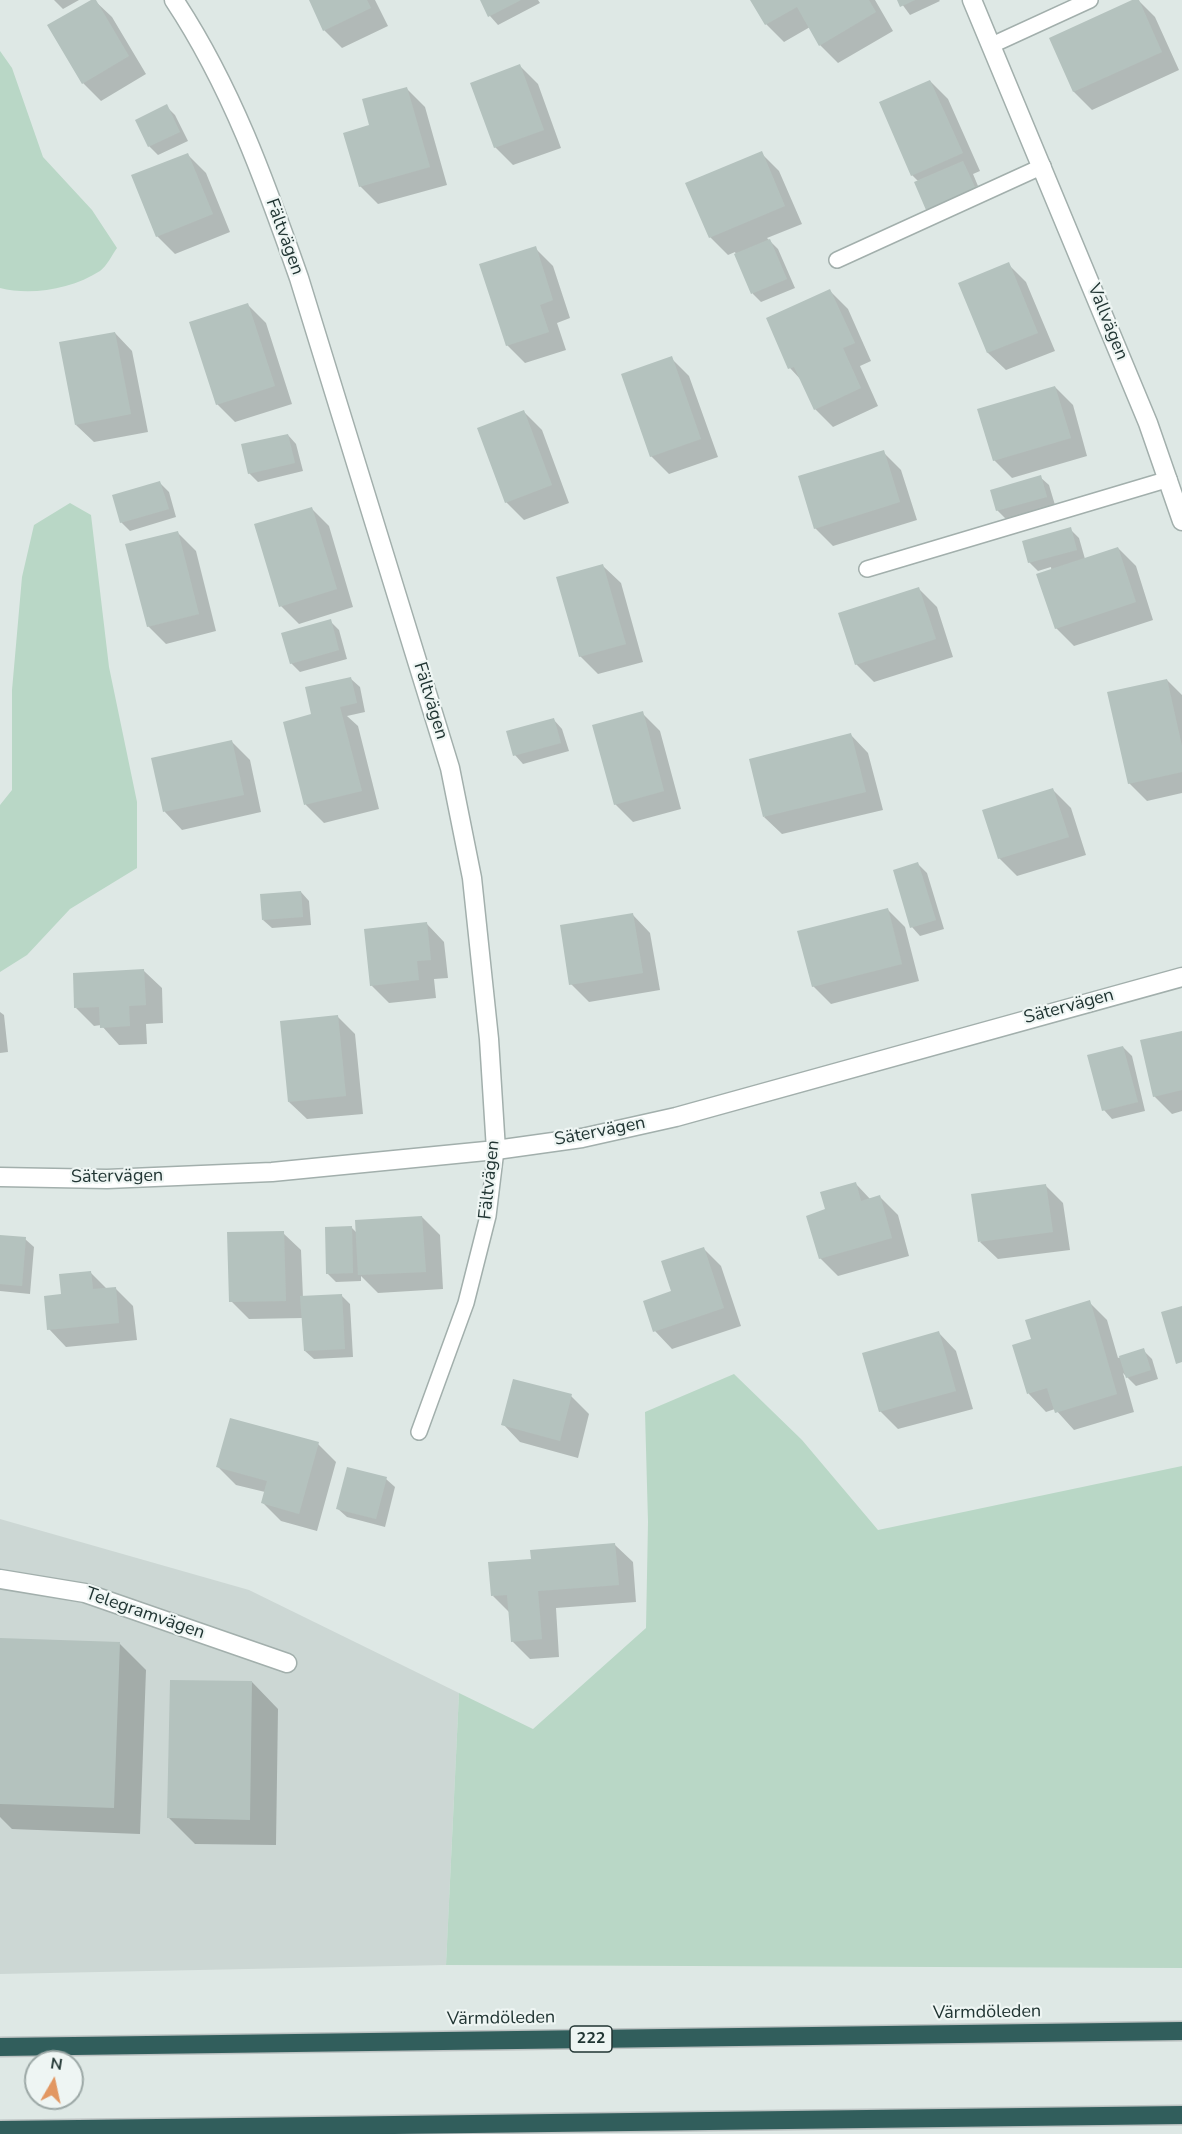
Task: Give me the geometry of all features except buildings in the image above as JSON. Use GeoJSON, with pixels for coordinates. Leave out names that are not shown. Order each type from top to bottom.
{"type":"FeatureCollection","features":[{"type":"Feature","properties":{"kind":"highway","name":"Värmdöleden"},"geometry":{"type":"LineString","coordinates":[[0,2047],[1182,2031]]}},
{"type":"Feature","properties":{"kind":"highway"},"geometry":{"type":"LineString","coordinates":[[0,2130],[1182,2115]]}},
{"type":"Feature","properties":{"kind":"street","name":"Fältvägen"},"geometry":{"type":"LineString","coordinates":[[174,0],[201,40],[235,108],[274,206],[299,278],[450,768],[472,878],[489,1039],[496,1150]]}},
{"type":"Feature","properties":{"kind":"street","name":"Vallvägen"},"geometry":{"type":"LineString","coordinates":[[972,0],[1043,166],[1169,479],[1182,521]]}},
{"type":"Feature","properties":{"kind":"street","name":"Sätervägen"},"geometry":{"type":"LineString","coordinates":[[0,1177],[107,1179],[272,1172],[496,1150],[582,1138],[676,1117],[1182,977]]}},
{"type":"Feature","properties":{"kind":"street","name":"Telegramvägen"},"geometry":{"type":"LineString","coordinates":[[0,1579],[85,1593],[287,1663]]}},
{"type":"Feature","properties":{"kind":"lane"},"geometry":{"type":"LineString","coordinates":[[992,45],[1090,0]]}},
{"type":"Feature","properties":{"kind":"lane"},"geometry":{"type":"LineString","coordinates":[[837,260],[1043,166]]}},
{"type":"Feature","properties":{"kind":"lane"},"geometry":{"type":"LineString","coordinates":[[867,569],[1169,479]]}},
{"type":"Feature","properties":{"kind":"lane","name":"Fältvägen"},"geometry":{"type":"LineString","coordinates":[[419,1431],[466,1303],[488,1216],[496,1150]]}},
{"type":"Feature","properties":{"kind":"shaded area"},"geometry":{"type":"Polygon","coordinates":[[[0,1519],[249,1590],[459,1693],[446,1965],[0,1974],[0,1519]]]}},
{"type":"Feature","properties":{"kind":"green space"},"geometry":{"type":"Polygon","coordinates":[[[0,51],[12,68],[43,157],[92,210],[117,248],[100,271],[64,286],[38,291],[0,288],[0,51]]]}},
{"type":"Feature","properties":{"kind":"green space"},"geometry":{"type":"Polygon","coordinates":[[[70,503],[91,515],[109,667],[137,802],[137,868],[70,909],[27,955],[0,972],[0,805],[12,790],[12,690],[22,577],[34,525],[70,503]]]}},
{"type":"Feature","properties":{"kind":"green space"},"geometry":{"type":"Polygon","coordinates":[[[734,1374],[802,1440],[878,1530],[1182,1466],[1182,1968],[446,1965],[459,1693],[533,1729],[646,1628],[648,1522],[645,1412],[734,1374]]]}}]}
